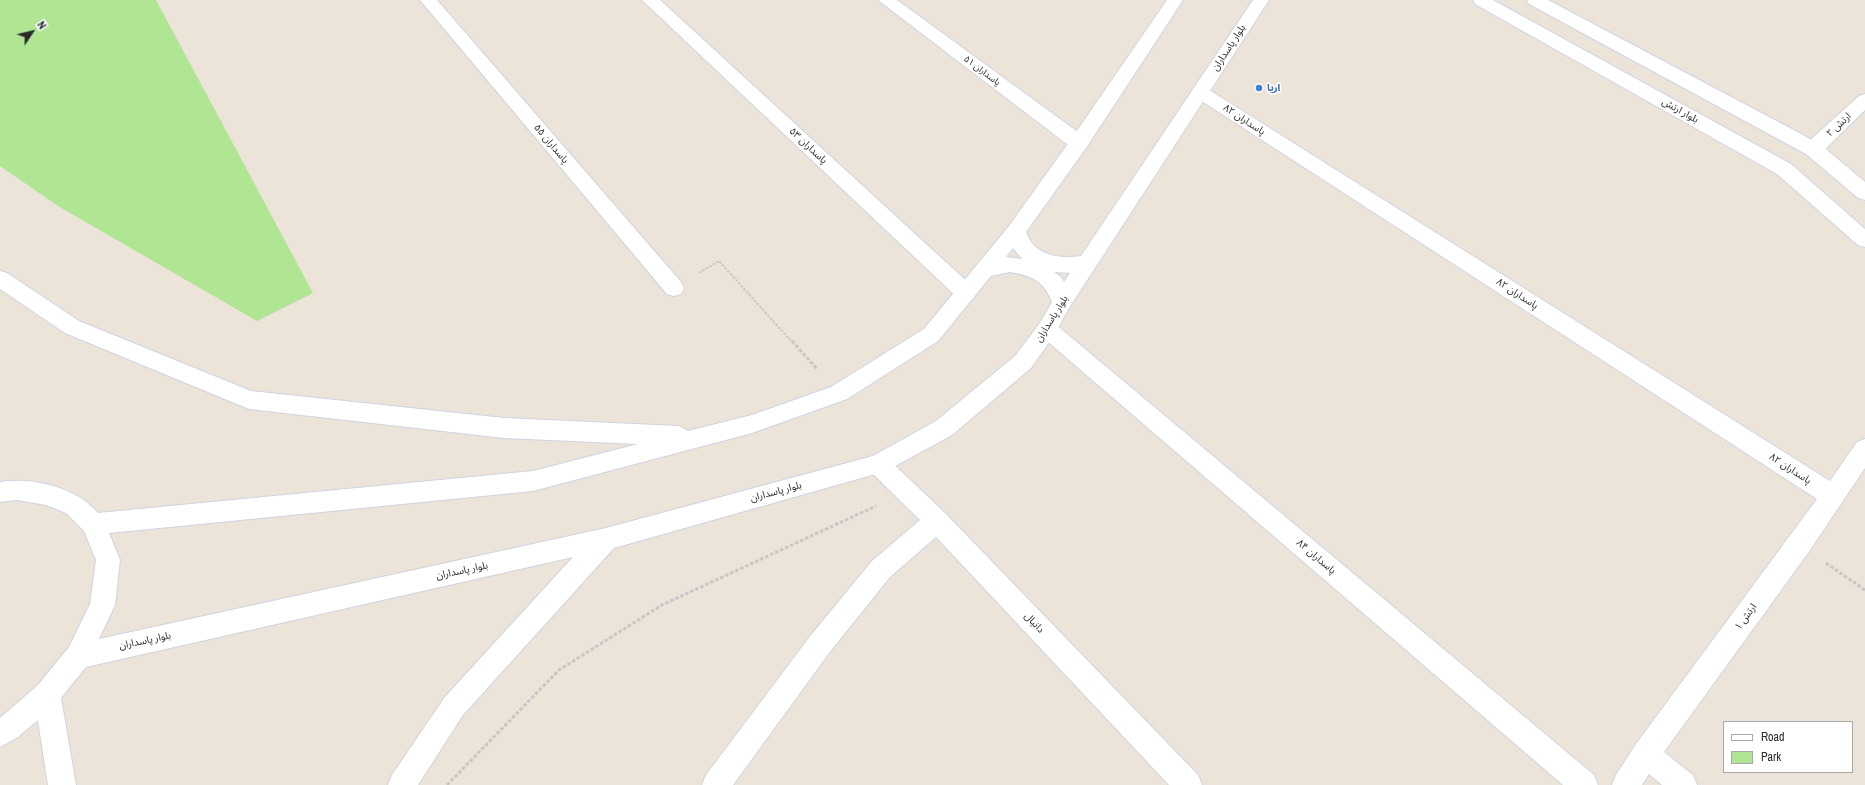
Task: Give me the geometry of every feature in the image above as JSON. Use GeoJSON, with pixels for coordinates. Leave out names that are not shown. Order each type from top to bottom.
{"type":"FeatureCollection","features":[{"type":"Feature","properties":{"kind":"street","name":"پاسداران ۵۵"},"geometry":{"type":"LineString","coordinates":[[428,0],[674,288]]}},
{"type":"Feature","properties":{"kind":"street","name":"پاسداران ۵۳"},"geometry":{"type":"LineString","coordinates":[[650,0],[966,293]]}},
{"type":"Feature","properties":{"kind":"street","name":"پاسداران ۵۱"},"geometry":{"type":"LineString","coordinates":[[886,0],[1079,143]]}},
{"type":"Feature","properties":{"kind":"street"},"geometry":{"type":"LineString","coordinates":[[93,524],[533,481],[752,424],[839,393],[931,335],[1016,231],[1079,143],[1175,0]]}},
{"type":"Feature","properties":{"kind":"street","name":"بلوار پاسداران"},"geometry":{"type":"LineString","coordinates":[[78,656],[606,539],[878,464],[944,428],[1023,362],[1047,329],[1062,302],[1260,0]]}},
{"type":"Feature","properties":{"kind":"street","name":"بلوار ارتش"},"geometry":{"type":"LineString","coordinates":[[1481,0],[1784,169],[1865,240]]}},
{"type":"Feature","properties":{"kind":"street"},"geometry":{"type":"LineString","coordinates":[[1535,0],[1813,149],[1865,193]]}},
{"type":"Feature","properties":{"kind":"street","name":"پاسداران ۸۲"},"geometry":{"type":"LineString","coordinates":[[1200,92],[1833,496]]}},
{"type":"Feature","properties":{"kind":"street","name":"ارتش ۲"},"geometry":{"type":"LineString","coordinates":[[1813,149],[1865,100]]}},
{"type":"Feature","properties":{"kind":"street"},"geometry":{"type":"LineString","coordinates":[[1016,231],[1023,248],[1041,261],[1064,267],[1088,263]]}},
{"type":"Feature","properties":{"kind":"street"},"geometry":{"type":"LineString","coordinates":[[986,269],[1010,264],[1035,269],[1054,283],[1062,302]]}},
{"type":"Feature","properties":{"kind":"street"},"geometry":{"type":"LineString","coordinates":[[0,279],[72,327],[249,400],[504,428],[700,437]]}},
{"type":"Feature","properties":{"kind":"street","name":"پاسداران ۸۴"},"geometry":{"type":"LineString","coordinates":[[1047,329],[1584,785]]}},
{"type":"Feature","properties":{"kind":"street","name":"ارتش ۱"},"geometry":{"type":"LineString","coordinates":[[1626,785],[1646,754],[1799,545],[1865,448]]}},
{"type":"Feature","properties":{"kind":"street","name":"دانیال"},"geometry":{"type":"LineString","coordinates":[[878,464],[937,520],[1188,785]]}},
{"type":"Feature","properties":{"kind":"street"},"geometry":{"type":"LineString","coordinates":[[0,492],[17,490],[48,495],[74,506],[93,524],[108,560],[102,605],[78,656],[47,694],[9,728],[0,734]]}},
{"type":"Feature","properties":{"kind":"street"},"geometry":{"type":"LineString","coordinates":[[716,785],[820,644],[877,574],[937,520]]}},
{"type":"Feature","properties":{"kind":"street"},"geometry":{"type":"LineString","coordinates":[[402,785],[454,706],[606,539]]}},
{"type":"Feature","properties":{"kind":"street"},"geometry":{"type":"LineString","coordinates":[[47,694],[62,785]]}},
{"type":"Feature","properties":{"kind":"street"},"geometry":{"type":"LineString","coordinates":[[1646,754],[1683,785]]}},
{"type":"Feature","properties":{"kind":"path"},"geometry":{"type":"LineString","coordinates":[[674,288],[719,261],[839,393]]}},
{"type":"Feature","properties":{"kind":"path"},"geometry":{"type":"LineString","coordinates":[[447,785],[559,670],[662,605],[907,492]]}},
{"type":"Feature","properties":{"kind":"path"},"geometry":{"type":"LineString","coordinates":[[1799,545],[1865,590]]}},
{"type":"Feature","properties":{"kind":"green space"},"geometry":{"type":"Polygon","coordinates":[[[0,0],[156,0],[313,293],[257,321],[58,206],[0,166],[0,0]]]}},
{"type":"Feature","properties":{"kind":"place","name":"اریا"},"geometry":{"type":"Point","coordinates":[1259,88]}}]}
